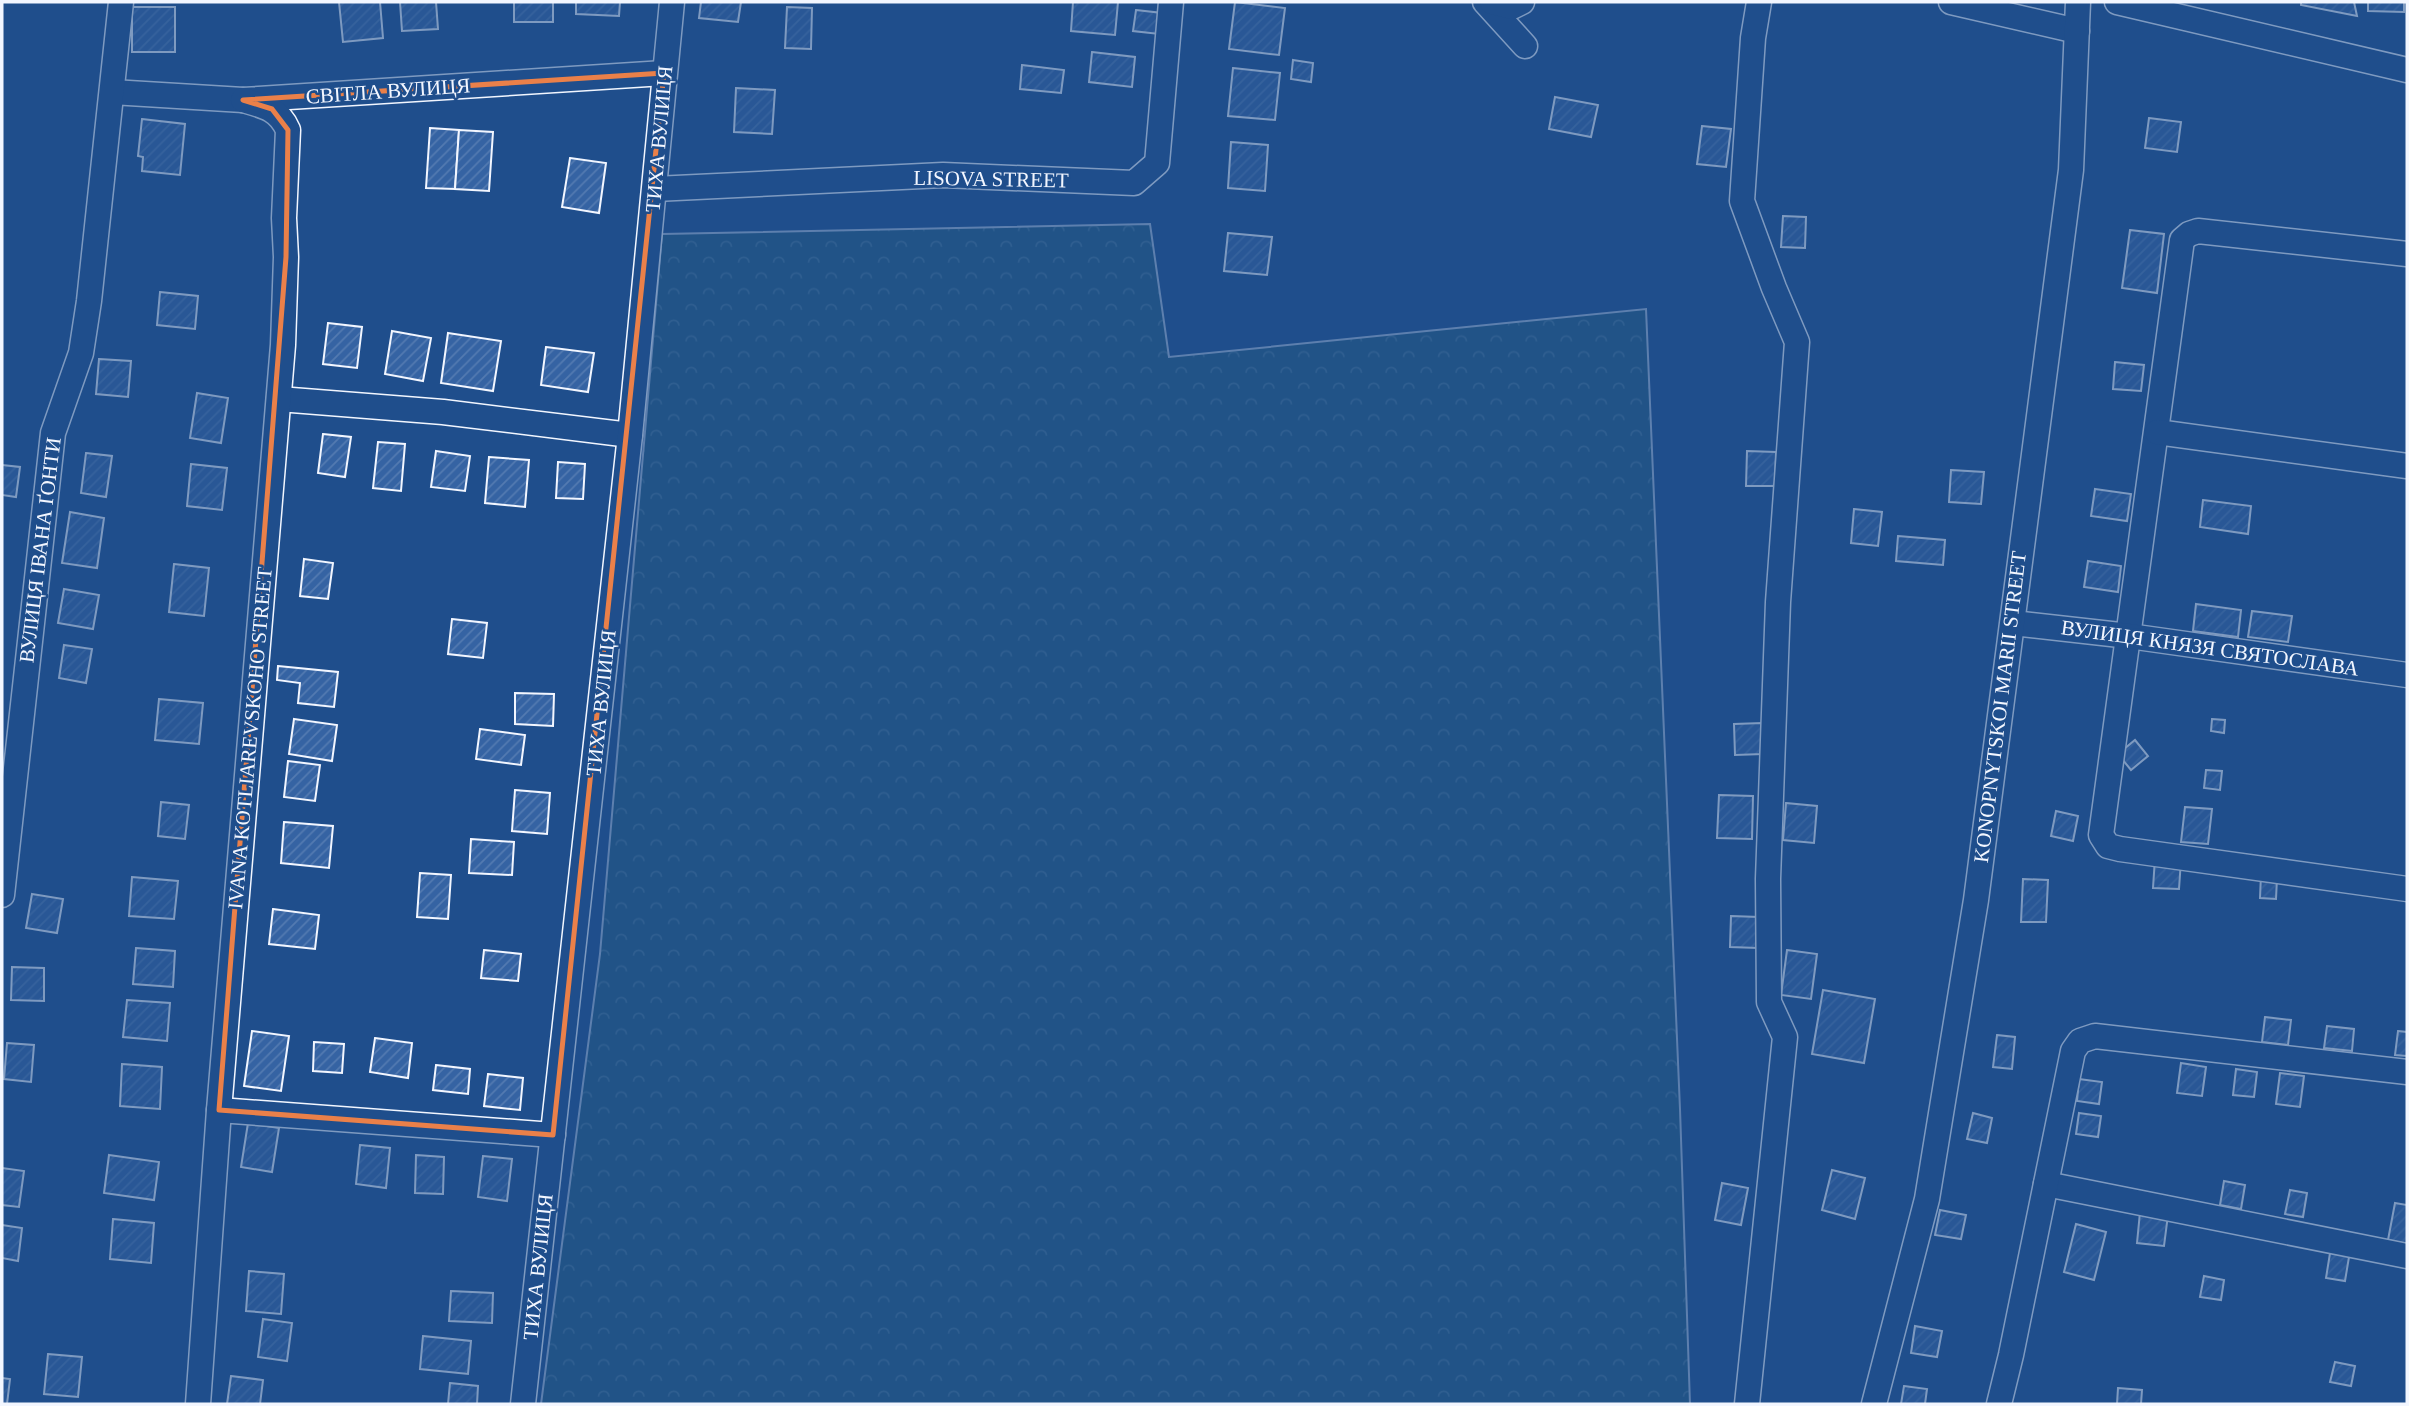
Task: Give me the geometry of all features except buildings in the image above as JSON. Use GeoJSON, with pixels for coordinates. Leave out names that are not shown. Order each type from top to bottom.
{"type":"FeatureCollection","features":[{"type":"Feature","properties":{"kind":"street","name":"ВУЛИЦЯ ІВАНА ҐОНТИ"},"geometry":{"type":"LineString","coordinates":[[2,895],[53,433],[81,353],[121,2]]}},
{"type":"Feature","properties":{"kind":"street","name":"ТИХА ВУЛИЦЯ"},"geometry":{"type":"LineString","coordinates":[[523,1404],[631,435],[672,2]]}},
{"type":"Feature","properties":{"kind":"street","name":"LISOVA STREET"},"geometry":{"type":"LineString","coordinates":[[655,189],[943,175],[1134,184],[1157,163],[1171,2]]}},
{"type":"Feature","properties":{"kind":"street"},"geometry":{"type":"LineString","coordinates":[[1485,2],[1525,46]]}},
{"type":"Feature","properties":{"kind":"street"},"geometry":{"type":"LineString","coordinates":[[1492,2],[1512,7],[1522,2]]}},
{"type":"Feature","properties":{"kind":"street"},"geometry":{"type":"LineString","coordinates":[[1747,1404],[1785,1037],[1769,1002],[1768,879],[1778,602],[1797,342],[1742,201],[1759,2]]}},
{"type":"Feature","properties":{"kind":"street"},"geometry":{"type":"LineString","coordinates":[[1951,2],[2077,31]]}},
{"type":"Feature","properties":{"kind":"street","name":"KONOPNYTSKOI MARII STREET"},"geometry":{"type":"LineString","coordinates":[[1874,1404],[1927,1199],[1976,900],[2071,170],[2078,2]]}},
{"type":"Feature","properties":{"kind":"street"},"geometry":{"type":"LineString","coordinates":[[2117,2],[2407,71]]}},
{"type":"Feature","properties":{"kind":"street","name":"СВІТЛА ВУЛИЦЯ"},"geometry":{"type":"LineString","coordinates":[[112,92],[243,100],[664,73]]}},
{"type":"Feature","properties":{"kind":"street","name":"IVANA KOTLIAREVSKOHO STREET"},"geometry":{"type":"LineString","coordinates":[[198,1404],[219,1110],[279,399],[286,270],[284,218],[288,131],[284,120],[272,109],[243,100]]}},
{"type":"Feature","properties":{"kind":"street"},"geometry":{"type":"LineString","coordinates":[[2407,254],[2198,231],[2182,240],[2158,432],[2101,835],[2108,846],[2407,889]]}},
{"type":"Feature","properties":{"kind":"street"},"geometry":{"type":"LineString","coordinates":[[279,399],[443,412],[631,435]]}},
{"type":"Feature","properties":{"kind":"street"},"geometry":{"type":"LineString","coordinates":[[2158,432],[2407,466]]}},
{"type":"Feature","properties":{"kind":"street","name":"ВУЛИЦЯ КНЯЗЯ СВЯТОСЛАВА"},"geometry":{"type":"LineString","coordinates":[[2013,623],[2407,674]]}},
{"type":"Feature","properties":{"kind":"street"},"geometry":{"type":"LineString","coordinates":[[1999,1404],[2073,1051],[2080,1041],[2095,1036],[2407,1072]]}},
{"type":"Feature","properties":{"kind":"street"},"geometry":{"type":"LineString","coordinates":[[219,1110],[553,1135]]}},
{"type":"Feature","properties":{"kind":"street"},"geometry":{"type":"LineString","coordinates":[[2046,1184],[2407,1256]]}},
{"type":"Feature","properties":{"kind":"highlighted area"},"geometry":{"type":"Polygon","coordinates":[[[664,73],[553,1135],[219,1110],[286,257],[288,130],[272,109],[243,100],[664,73]]]}},
{"type":"Feature","properties":{"kind":"green space"},"geometry":{"type":"Polygon","coordinates":[[[1150,224],[1169,357],[1646,309],[1690,1404],[541,1404],[600,954],[662,234],[1150,224]]]}}]}
